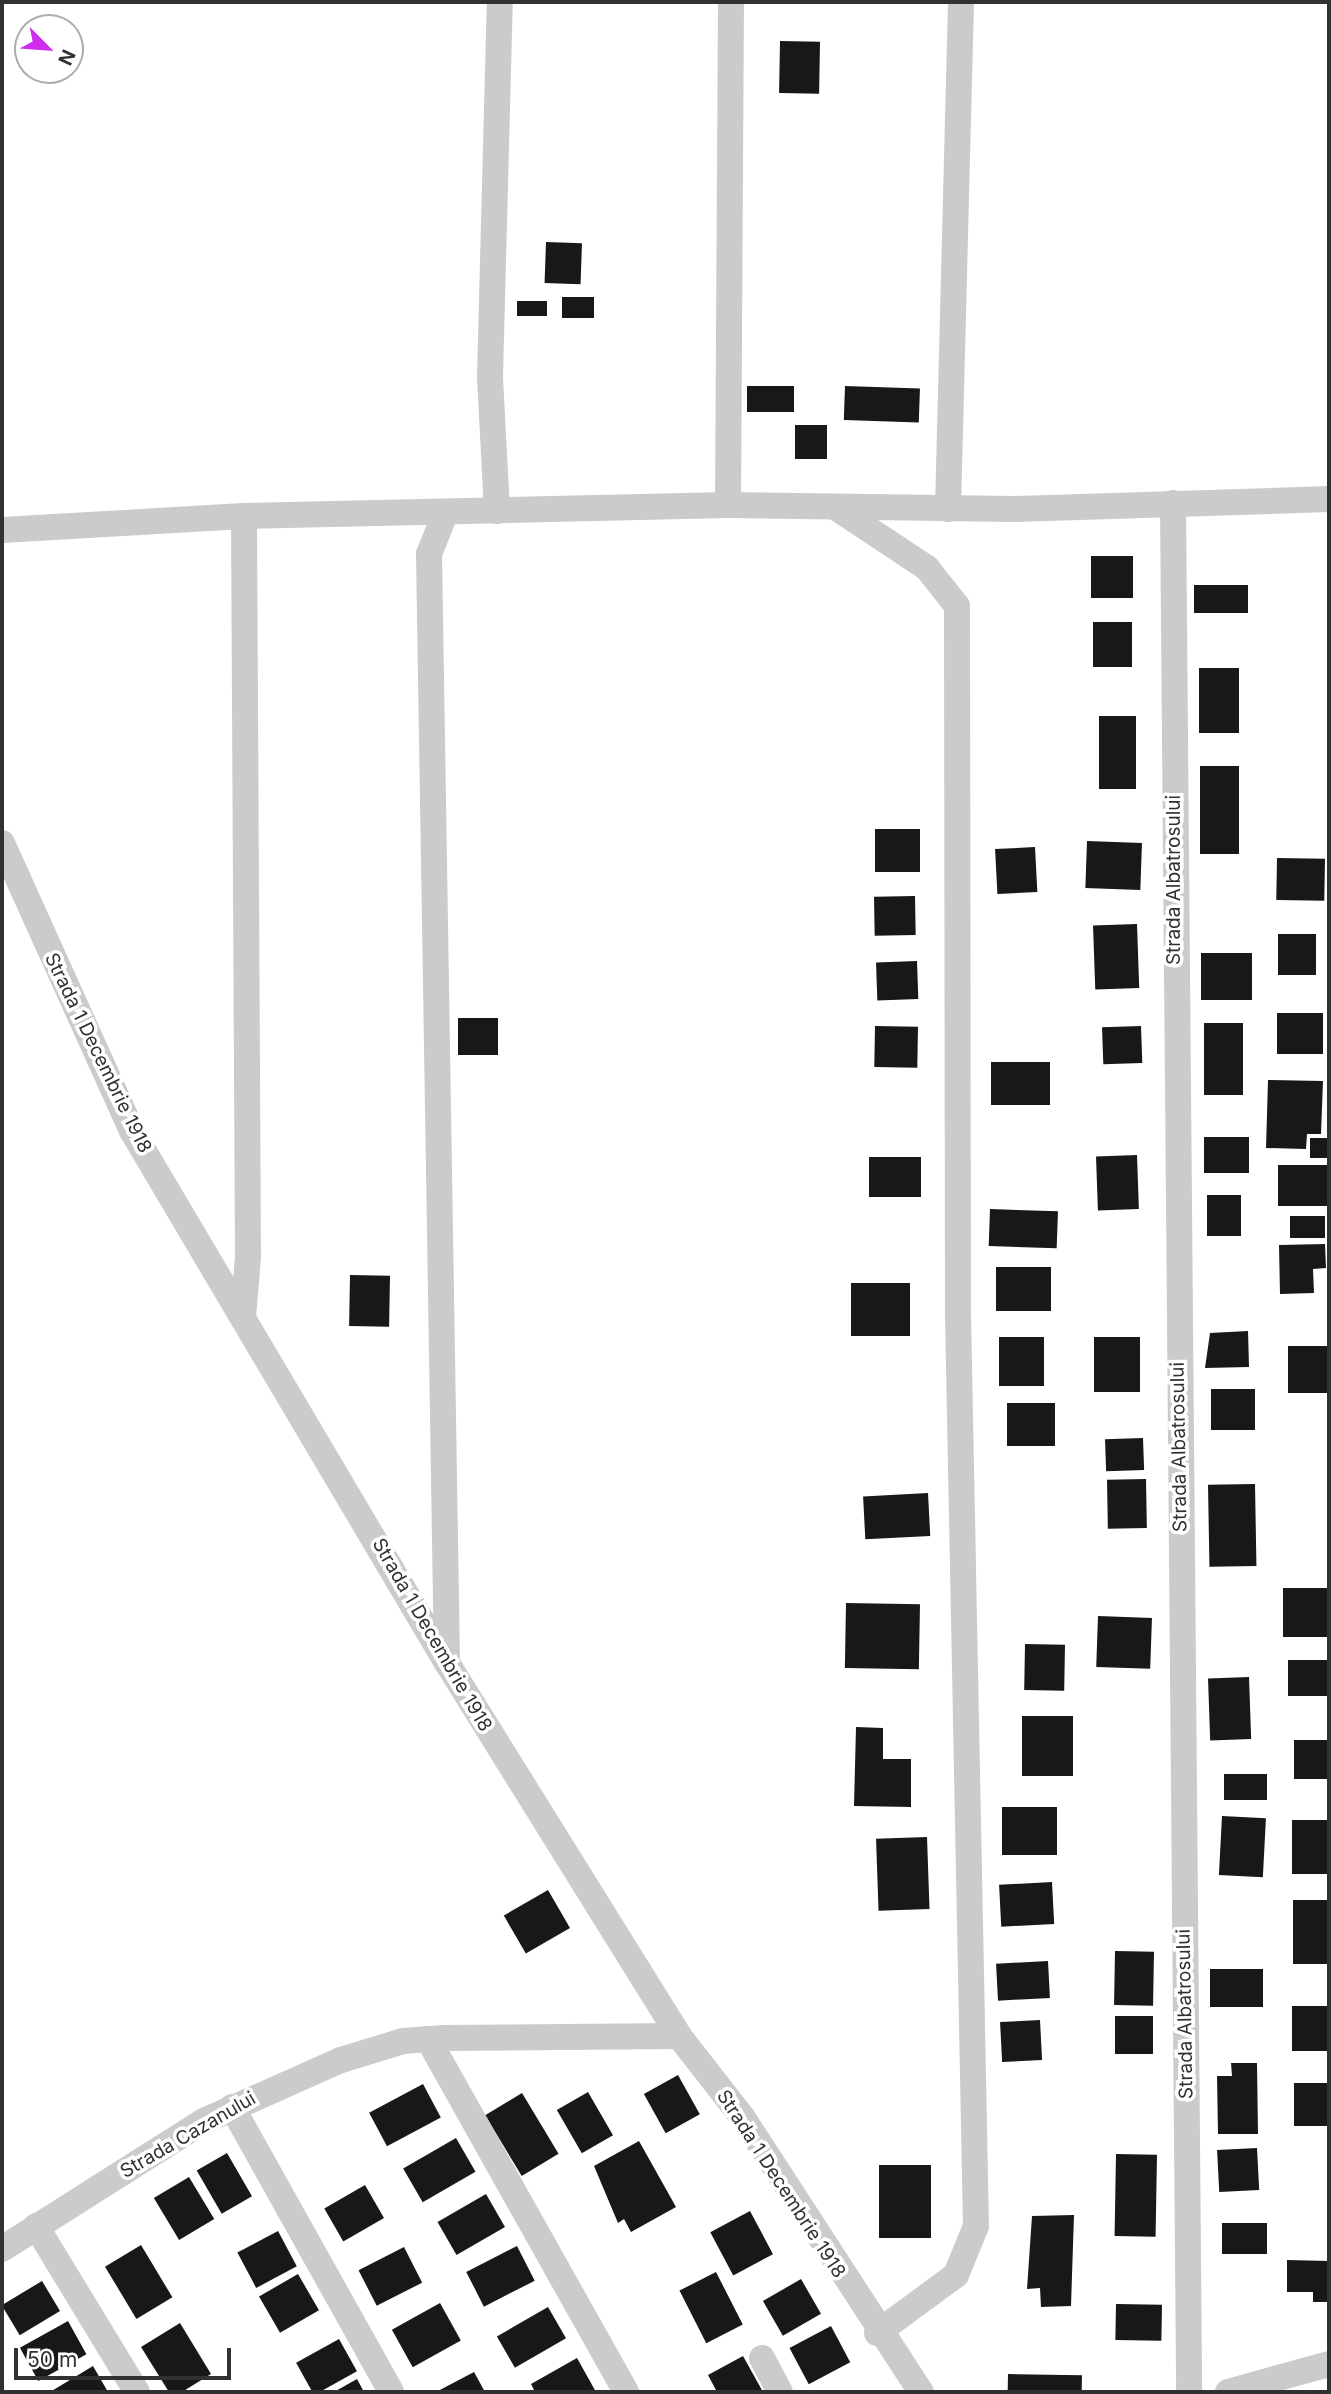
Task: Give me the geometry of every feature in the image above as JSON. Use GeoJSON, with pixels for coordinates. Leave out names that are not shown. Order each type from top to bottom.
{"type":"FeatureCollection","features":[{"type":"Feature","properties":{"kind":"street"},"geometry":{"type":"LineString","coordinates":[[498,511],[490,376],[500,2]]}},
{"type":"Feature","properties":{"kind":"street"},"geometry":{"type":"LineString","coordinates":[[728,505],[731,2]]}},
{"type":"Feature","properties":{"kind":"street"},"geometry":{"type":"LineString","coordinates":[[948,509],[961,2]]}},
{"type":"Feature","properties":{"kind":"street"},"geometry":{"type":"LineString","coordinates":[[2,530],[244,516],[445,514],[728,505],[948,509],[1329,499]]}},
{"type":"Feature","properties":{"kind":"street","name":"Strada Albatrosului"},"geometry":{"type":"LineString","coordinates":[[1173,503],[1189,2392]]}},
{"type":"Feature","properties":{"kind":"street"},"geometry":{"type":"LineString","coordinates":[[838,509],[927,568],[957,606],[958,1274],[976,2227],[956,2275],[877,2333]]}},
{"type":"Feature","properties":{"kind":"street"},"geometry":{"type":"LineString","coordinates":[[445,514],[429,554],[447,1663]]}},
{"type":"Feature","properties":{"kind":"street"},"geometry":{"type":"LineString","coordinates":[[243,1317],[244,516]]}},
{"type":"Feature","properties":{"kind":"street","name":"Strada 1 Decembrie 1918"},"geometry":{"type":"LineString","coordinates":[[2,844],[132,1131],[447,1663],[679,2036],[743,2118],[877,2333],[921,2392]]}},
{"type":"Feature","properties":{"kind":"street","name":"Strada Cazanului"},"geometry":{"type":"LineString","coordinates":[[2,2249],[232,2107],[341,2060],[428,2039],[679,2036]]}},
{"type":"Feature","properties":{"kind":"street"},"geometry":{"type":"LineString","coordinates":[[428,2039],[626,2392]]}},
{"type":"Feature","properties":{"kind":"street"},"geometry":{"type":"LineString","coordinates":[[232,2107],[391,2392]]}},
{"type":"Feature","properties":{"kind":"street"},"geometry":{"type":"LineString","coordinates":[[36,2226],[137,2392]]}},
{"type":"Feature","properties":{"kind":"street"},"geometry":{"type":"LineString","coordinates":[[762,2358],[780,2392]]}},
{"type":"Feature","properties":{"kind":"street"},"geometry":{"type":"LineString","coordinates":[[1228,2392],[1329,2364]]}},
{"type":"Feature","properties":{"kind":"building"},"geometry":{"type":"Polygon","coordinates":[[[780,41],[820,42],[819,94],[779,93],[780,41]]]}},
{"type":"Feature","properties":{"kind":"building"},"geometry":{"type":"Polygon","coordinates":[[[546,242],[582,243],[581,284],[545,283],[546,242]]]}},
{"type":"Feature","properties":{"kind":"building"},"geometry":{"type":"Polygon","coordinates":[[[562,297],[594,297],[594,318],[562,318],[562,297]]]}},
{"type":"Feature","properties":{"kind":"building"},"geometry":{"type":"Polygon","coordinates":[[[517,301],[547,301],[547,316],[517,316],[517,301]]]}},
{"type":"Feature","properties":{"kind":"building"},"geometry":{"type":"Polygon","coordinates":[[[747,386],[794,386],[794,412],[747,412],[747,386]]]}},
{"type":"Feature","properties":{"kind":"building"},"geometry":{"type":"Polygon","coordinates":[[[845,386],[920,389],[919,423],[844,420],[845,386]]]}},
{"type":"Feature","properties":{"kind":"building"},"geometry":{"type":"Polygon","coordinates":[[[795,425],[827,425],[827,459],[795,459],[795,425]]]}},
{"type":"Feature","properties":{"kind":"building"},"geometry":{"type":"Polygon","coordinates":[[[1091,556],[1133,556],[1133,598],[1091,598],[1091,556]]]}},
{"type":"Feature","properties":{"kind":"building"},"geometry":{"type":"Polygon","coordinates":[[[1194,585],[1248,585],[1248,613],[1194,613],[1194,585]]]}},
{"type":"Feature","properties":{"kind":"building"},"geometry":{"type":"Polygon","coordinates":[[[1093,622],[1132,622],[1132,667],[1093,667],[1093,622]]]}},
{"type":"Feature","properties":{"kind":"building"},"geometry":{"type":"Polygon","coordinates":[[[1199,668],[1239,668],[1239,733],[1199,733],[1199,668]]]}},
{"type":"Feature","properties":{"kind":"building"},"geometry":{"type":"Polygon","coordinates":[[[1099,716],[1136,716],[1136,789],[1099,789],[1099,716]]]}},
{"type":"Feature","properties":{"kind":"building"},"geometry":{"type":"Polygon","coordinates":[[[1200,766],[1239,766],[1239,854],[1200,854],[1200,766]]]}},
{"type":"Feature","properties":{"kind":"building"},"geometry":{"type":"Polygon","coordinates":[[[875,829],[920,829],[920,872],[875,872],[875,829]]]}},
{"type":"Feature","properties":{"kind":"building"},"geometry":{"type":"Polygon","coordinates":[[[1087,841],[1142,843],[1140,890],[1085,888],[1087,841]]]}},
{"type":"Feature","properties":{"kind":"building"},"geometry":{"type":"Polygon","coordinates":[[[1035,847],[1037,892],[997,894],[995,849],[1035,847]]]}},
{"type":"Feature","properties":{"kind":"building"},"geometry":{"type":"Polygon","coordinates":[[[1277,858],[1325,859],[1324,901],[1276,900],[1277,858]]]}},
{"type":"Feature","properties":{"kind":"building"},"geometry":{"type":"Polygon","coordinates":[[[915,896],[916,935],[875,936],[874,897],[915,896]]]}},
{"type":"Feature","properties":{"kind":"building"},"geometry":{"type":"Polygon","coordinates":[[[1137,924],[1139,988],[1095,989],[1093,926],[1137,924]]]}},
{"type":"Feature","properties":{"kind":"building"},"geometry":{"type":"Polygon","coordinates":[[[1278,934],[1316,934],[1316,975],[1278,975],[1278,934]]]}},
{"type":"Feature","properties":{"kind":"building"},"geometry":{"type":"Polygon","coordinates":[[[1201,953],[1252,953],[1252,1000],[1201,1000],[1201,953]]]}},
{"type":"Feature","properties":{"kind":"building"},"geometry":{"type":"Polygon","coordinates":[[[917,961],[918,999],[877,1000],[876,962],[917,961]]]}},
{"type":"Feature","properties":{"kind":"building"},"geometry":{"type":"Polygon","coordinates":[[[1277,1013],[1323,1013],[1323,1054],[1277,1054],[1277,1013]]]}},
{"type":"Feature","properties":{"kind":"building"},"geometry":{"type":"Polygon","coordinates":[[[458,1018],[498,1018],[498,1055],[458,1055],[458,1018]]]}},
{"type":"Feature","properties":{"kind":"building"},"geometry":{"type":"Polygon","coordinates":[[[1204,1023],[1243,1023],[1243,1095],[1204,1095],[1204,1023]]]}},
{"type":"Feature","properties":{"kind":"building"},"geometry":{"type":"Polygon","coordinates":[[[875,1026],[918,1027],[917,1068],[874,1067],[875,1026]]]}},
{"type":"Feature","properties":{"kind":"building"},"geometry":{"type":"Polygon","coordinates":[[[1141,1026],[1142,1063],[1103,1064],[1102,1027],[1141,1026]]]}},
{"type":"Feature","properties":{"kind":"building"},"geometry":{"type":"Polygon","coordinates":[[[991,1062],[1050,1062],[1050,1105],[991,1105],[991,1062]]]}},
{"type":"Feature","properties":{"kind":"building"},"geometry":{"type":"Polygon","coordinates":[[[1268,1080],[1323,1081],[1321,1134],[1307,1134],[1306,1149],[1266,1148],[1268,1080]]]}},
{"type":"Feature","properties":{"kind":"building"},"geometry":{"type":"Polygon","coordinates":[[[1204,1137],[1249,1137],[1249,1173],[1204,1173],[1204,1137]]]}},
{"type":"Feature","properties":{"kind":"building"},"geometry":{"type":"Polygon","coordinates":[[[1310,1138],[1329,1138],[1329,1158],[1310,1158],[1310,1138]]]}},
{"type":"Feature","properties":{"kind":"building"},"geometry":{"type":"Polygon","coordinates":[[[1137,1155],[1139,1209],[1098,1210],[1096,1156],[1137,1155]]]}},
{"type":"Feature","properties":{"kind":"building"},"geometry":{"type":"Polygon","coordinates":[[[869,1157],[921,1157],[921,1197],[869,1197],[869,1157]]]}},
{"type":"Feature","properties":{"kind":"building"},"geometry":{"type":"Polygon","coordinates":[[[1278,1165],[1329,1165],[1329,1206],[1278,1206],[1278,1165]]]}},
{"type":"Feature","properties":{"kind":"building"},"geometry":{"type":"Polygon","coordinates":[[[1207,1195],[1241,1195],[1241,1236],[1207,1236],[1207,1195]]]}},
{"type":"Feature","properties":{"kind":"building"},"geometry":{"type":"Polygon","coordinates":[[[990,1209],[1058,1211],[1057,1248],[989,1246],[990,1209]]]}},
{"type":"Feature","properties":{"kind":"building"},"geometry":{"type":"Polygon","coordinates":[[[1290,1216],[1325,1216],[1325,1238],[1290,1238],[1290,1216]]]}},
{"type":"Feature","properties":{"kind":"building"},"geometry":{"type":"Polygon","coordinates":[[[1325,1244],[1326,1268],[1313,1269],[1314,1293],[1280,1294],[1279,1245],[1325,1244]]]}},
{"type":"Feature","properties":{"kind":"building"},"geometry":{"type":"Polygon","coordinates":[[[996,1267],[1051,1267],[1051,1311],[996,1311],[996,1267]]]}},
{"type":"Feature","properties":{"kind":"building"},"geometry":{"type":"Polygon","coordinates":[[[350,1275],[390,1276],[389,1327],[349,1326],[350,1275]]]}},
{"type":"Feature","properties":{"kind":"building"},"geometry":{"type":"Polygon","coordinates":[[[851,1283],[910,1283],[910,1336],[851,1336],[851,1283]]]}},
{"type":"Feature","properties":{"kind":"building"},"geometry":{"type":"Polygon","coordinates":[[[1248,1331],[1249,1367],[1205,1368],[1210,1333],[1248,1331]]]}},
{"type":"Feature","properties":{"kind":"building"},"geometry":{"type":"Polygon","coordinates":[[[999,1337],[1044,1337],[1044,1386],[999,1386],[999,1337]]]}},
{"type":"Feature","properties":{"kind":"building"},"geometry":{"type":"Polygon","coordinates":[[[1094,1337],[1140,1337],[1140,1392],[1094,1392],[1094,1337]]]}},
{"type":"Feature","properties":{"kind":"building"},"geometry":{"type":"Polygon","coordinates":[[[1288,1346],[1329,1346],[1329,1393],[1288,1393],[1288,1346]]]}},
{"type":"Feature","properties":{"kind":"building"},"geometry":{"type":"Polygon","coordinates":[[[1211,1389],[1255,1389],[1255,1430],[1211,1430],[1211,1389]]]}},
{"type":"Feature","properties":{"kind":"building"},"geometry":{"type":"Polygon","coordinates":[[[1007,1403],[1055,1403],[1055,1446],[1007,1446],[1007,1403]]]}},
{"type":"Feature","properties":{"kind":"building"},"geometry":{"type":"Polygon","coordinates":[[[1143,1438],[1144,1470],[1106,1471],[1105,1439],[1143,1438]]]}},
{"type":"Feature","properties":{"kind":"building"},"geometry":{"type":"Polygon","coordinates":[[[1146,1479],[1147,1528],[1108,1529],[1107,1480],[1146,1479]]]}},
{"type":"Feature","properties":{"kind":"building"},"geometry":{"type":"Polygon","coordinates":[[[1255,1484],[1256,1566],[1209,1567],[1208,1485],[1255,1484]]]}},
{"type":"Feature","properties":{"kind":"building"},"geometry":{"type":"Polygon","coordinates":[[[928,1493],[930,1536],[865,1539],[863,1496],[928,1493]]]}},
{"type":"Feature","properties":{"kind":"building"},"geometry":{"type":"Polygon","coordinates":[[[1283,1588],[1329,1588],[1329,1637],[1283,1637],[1283,1588]]]}},
{"type":"Feature","properties":{"kind":"building"},"geometry":{"type":"Polygon","coordinates":[[[846,1603],[920,1604],[919,1669],[845,1668],[846,1603]]]}},
{"type":"Feature","properties":{"kind":"building"},"geometry":{"type":"Polygon","coordinates":[[[1098,1616],[1152,1618],[1150,1669],[1096,1667],[1098,1616]]]}},
{"type":"Feature","properties":{"kind":"building"},"geometry":{"type":"Polygon","coordinates":[[[1025,1644],[1065,1645],[1064,1691],[1024,1690],[1025,1644]]]}},
{"type":"Feature","properties":{"kind":"building"},"geometry":{"type":"Polygon","coordinates":[[[1288,1660],[1329,1660],[1329,1696],[1288,1696],[1288,1660]]]}},
{"type":"Feature","properties":{"kind":"building"},"geometry":{"type":"Polygon","coordinates":[[[1249,1677],[1251,1739],[1210,1740],[1208,1678],[1249,1677]]]}},
{"type":"Feature","properties":{"kind":"building"},"geometry":{"type":"Polygon","coordinates":[[[1022,1716],[1073,1716],[1073,1776],[1022,1776],[1022,1716]]]}},
{"type":"Feature","properties":{"kind":"building"},"geometry":{"type":"Polygon","coordinates":[[[856,1727],[883,1728],[883,1759],[911,1759],[911,1807],[854,1806],[856,1727]]]}},
{"type":"Feature","properties":{"kind":"building"},"geometry":{"type":"Polygon","coordinates":[[[1294,1740],[1329,1740],[1329,1779],[1294,1779],[1294,1740]]]}},
{"type":"Feature","properties":{"kind":"building"},"geometry":{"type":"Polygon","coordinates":[[[1224,1774],[1267,1774],[1267,1800],[1224,1800],[1224,1774]]]}},
{"type":"Feature","properties":{"kind":"building"},"geometry":{"type":"Polygon","coordinates":[[[1002,1807],[1057,1807],[1057,1855],[1002,1855],[1002,1807]]]}},
{"type":"Feature","properties":{"kind":"building"},"geometry":{"type":"Polygon","coordinates":[[[1222,1816],[1266,1818],[1263,1877],[1219,1875],[1222,1816]]]}},
{"type":"Feature","properties":{"kind":"building"},"geometry":{"type":"Polygon","coordinates":[[[1292,1820],[1329,1820],[1329,1874],[1292,1874],[1292,1820]]]}},
{"type":"Feature","properties":{"kind":"building"},"geometry":{"type":"Polygon","coordinates":[[[927,1837],[930,1909],[879,1911],[876,1839],[927,1837]]]}},
{"type":"Feature","properties":{"kind":"building"},"geometry":{"type":"Polygon","coordinates":[[[1052,1882],[1054,1924],[1001,1927],[999,1885],[1052,1882]]]}},
{"type":"Feature","properties":{"kind":"building"},"geometry":{"type":"Polygon","coordinates":[[[548,1890],[570,1928],[526,1954],[504,1915],[548,1890]]]}},
{"type":"Feature","properties":{"kind":"building"},"geometry":{"type":"Polygon","coordinates":[[[1293,1900],[1329,1900],[1329,1964],[1293,1964],[1293,1900]]]}},
{"type":"Feature","properties":{"kind":"building"},"geometry":{"type":"Polygon","coordinates":[[[1115,1951],[1154,1952],[1153,2006],[1114,2005],[1115,1951]]]}},
{"type":"Feature","properties":{"kind":"building"},"geometry":{"type":"Polygon","coordinates":[[[1048,1961],[1050,1998],[998,2001],[996,1964],[1048,1961]]]}},
{"type":"Feature","properties":{"kind":"building"},"geometry":{"type":"Polygon","coordinates":[[[1210,1969],[1263,1969],[1263,2007],[1210,2007],[1210,1969]]]}},
{"type":"Feature","properties":{"kind":"building"},"geometry":{"type":"Polygon","coordinates":[[[1292,2006],[1329,2006],[1329,2051],[1292,2051],[1292,2006]]]}},
{"type":"Feature","properties":{"kind":"building"},"geometry":{"type":"Polygon","coordinates":[[[1115,2016],[1153,2016],[1153,2054],[1115,2054],[1115,2016]]]}},
{"type":"Feature","properties":{"kind":"building"},"geometry":{"type":"Polygon","coordinates":[[[1040,2020],[1042,2060],[1002,2062],[1000,2022],[1040,2020]]]}},
{"type":"Feature","properties":{"kind":"building"},"geometry":{"type":"Polygon","coordinates":[[[1231,2063],[1257,2063],[1258,2134],[1218,2134],[1217,2076],[1232,2076],[1231,2063]]]}},
{"type":"Feature","properties":{"kind":"building"},"geometry":{"type":"Polygon","coordinates":[[[678,2075],[700,2114],[666,2133],[644,2094],[678,2075]]]}},
{"type":"Feature","properties":{"kind":"building"},"geometry":{"type":"Polygon","coordinates":[[[1294,2083],[1329,2083],[1329,2126],[1294,2126],[1294,2083]]]}},
{"type":"Feature","properties":{"kind":"building"},"geometry":{"type":"Polygon","coordinates":[[[423,2084],[441,2118],[387,2146],[369,2113],[423,2084]]]}},
{"type":"Feature","properties":{"kind":"building"},"geometry":{"type":"Polygon","coordinates":[[[588,2092],[613,2135],[582,2153],[557,2110],[588,2092]]]}},
{"type":"Feature","properties":{"kind":"building"},"geometry":{"type":"Polygon","coordinates":[[[522,2093],[559,2154],[522,2176],[485,2115],[522,2093]]]}},
{"type":"Feature","properties":{"kind":"building"},"geometry":{"type":"Polygon","coordinates":[[[456,2138],[476,2172],[423,2202],[403,2168],[456,2138]]]}},
{"type":"Feature","properties":{"kind":"building"},"geometry":{"type":"Polygon","coordinates":[[[639,2141],[676,2207],[631,2232],[624,2219],[618,2223],[594,2166],[639,2141]]]}},
{"type":"Feature","properties":{"kind":"building"},"geometry":{"type":"Polygon","coordinates":[[[1257,2148],[1259,2190],[1219,2192],[1217,2150],[1257,2148]]]}},
{"type":"Feature","properties":{"kind":"building"},"geometry":{"type":"Polygon","coordinates":[[[227,2153],[252,2196],[222,2214],[197,2170],[227,2153]]]}},
{"type":"Feature","properties":{"kind":"building"},"geometry":{"type":"Polygon","coordinates":[[[1116,2154],[1157,2155],[1156,2237],[1115,2236],[1116,2154]]]}},
{"type":"Feature","properties":{"kind":"building"},"geometry":{"type":"Polygon","coordinates":[[[879,2165],[931,2165],[931,2238],[879,2238],[879,2165]]]}},
{"type":"Feature","properties":{"kind":"building"},"geometry":{"type":"Polygon","coordinates":[[[189,2177],[214,2219],[179,2240],[154,2198],[189,2177]]]}},
{"type":"Feature","properties":{"kind":"building"},"geometry":{"type":"Polygon","coordinates":[[[365,2185],[384,2218],[343,2241],[324,2208],[365,2185]]]}},
{"type":"Feature","properties":{"kind":"building"},"geometry":{"type":"Polygon","coordinates":[[[486,2194],[505,2227],[457,2255],[438,2222],[486,2194]]]}},
{"type":"Feature","properties":{"kind":"building"},"geometry":{"type":"Polygon","coordinates":[[[750,2211],[773,2254],[733,2275],[710,2232],[750,2211]]]}},
{"type":"Feature","properties":{"kind":"building"},"geometry":{"type":"Polygon","coordinates":[[[1074,2215],[1071,2306],[1041,2307],[1040,2288],[1027,2289],[1032,2216],[1074,2215]]]}},
{"type":"Feature","properties":{"kind":"building"},"geometry":{"type":"Polygon","coordinates":[[[1222,2223],[1267,2223],[1267,2254],[1222,2254],[1222,2223]]]}},
{"type":"Feature","properties":{"kind":"building"},"geometry":{"type":"Polygon","coordinates":[[[278,2231],[297,2266],[256,2288],[237,2253],[278,2231]]]}},
{"type":"Feature","properties":{"kind":"building"},"geometry":{"type":"Polygon","coordinates":[[[141,2245],[172,2297],[136,2319],[105,2267],[141,2245]]]}},
{"type":"Feature","properties":{"kind":"building"},"geometry":{"type":"Polygon","coordinates":[[[517,2246],[535,2281],[484,2307],[466,2272],[517,2246]]]}},
{"type":"Feature","properties":{"kind":"building"},"geometry":{"type":"Polygon","coordinates":[[[404,2247],[422,2283],[377,2306],[359,2270],[404,2247]]]}},
{"type":"Feature","properties":{"kind":"building"},"geometry":{"type":"Polygon","coordinates":[[[1287,2260],[1329,2261],[1329,2302],[1313,2302],[1313,2292],[1287,2292],[1287,2260]]]}},
{"type":"Feature","properties":{"kind":"building"},"geometry":{"type":"Polygon","coordinates":[[[716,2272],[743,2325],[706,2343],[679,2291],[716,2272]]]}},
{"type":"Feature","properties":{"kind":"building"},"geometry":{"type":"Polygon","coordinates":[[[298,2274],[319,2310],[280,2333],[259,2296],[298,2274]]]}},
{"type":"Feature","properties":{"kind":"building"},"geometry":{"type":"Polygon","coordinates":[[[801,2279],[821,2314],[783,2336],[763,2301],[801,2279]]]}},
{"type":"Feature","properties":{"kind":"building"},"geometry":{"type":"Polygon","coordinates":[[[42,2281],[60,2311],[20,2335],[2,2305],[42,2281]]]}},
{"type":"Feature","properties":{"kind":"building"},"geometry":{"type":"Polygon","coordinates":[[[440,2303],[461,2341],[413,2367],[392,2330],[440,2303]]]}},
{"type":"Feature","properties":{"kind":"building"},"geometry":{"type":"Polygon","coordinates":[[[1116,2304],[1162,2305],[1161,2341],[1115,2340],[1116,2304]]]}},
{"type":"Feature","properties":{"kind":"building"},"geometry":{"type":"Polygon","coordinates":[[[548,2307],[566,2338],[515,2368],[497,2336],[548,2307]]]}},
{"type":"Feature","properties":{"kind":"building"},"geometry":{"type":"Polygon","coordinates":[[[68,2321],[86,2354],[38,2381],[20,2348],[68,2321]]]}},
{"type":"Feature","properties":{"kind":"building"},"geometry":{"type":"Polygon","coordinates":[[[180,2323],[211,2374],[182,2392],[169,2392],[141,2347],[180,2323]]]}},
{"type":"Feature","properties":{"kind":"building"},"geometry":{"type":"Polygon","coordinates":[[[831,2326],[850,2362],[809,2384],[790,2348],[831,2326]]]}},
{"type":"Feature","properties":{"kind":"building"},"geometry":{"type":"Polygon","coordinates":[[[339,2339],[357,2371],[320,2392],[312,2392],[296,2363],[339,2339]]]}},
{"type":"Feature","properties":{"kind":"building"},"geometry":{"type":"Polygon","coordinates":[[[743,2356],[763,2392],[717,2392],[708,2375],[743,2356]]]}},
{"type":"Feature","properties":{"kind":"building"},"geometry":{"type":"Polygon","coordinates":[[[577,2358],[596,2392],[535,2392],[531,2384],[577,2358]]]}},
{"type":"Feature","properties":{"kind":"building"},"geometry":{"type":"Polygon","coordinates":[[[93,2366],[108,2392],[50,2392],[93,2366]]]}},
{"type":"Feature","properties":{"kind":"building"},"geometry":{"type":"Polygon","coordinates":[[[474,2372],[485,2392],[436,2392],[474,2372]]]}},
{"type":"Feature","properties":{"kind":"building"},"geometry":{"type":"Polygon","coordinates":[[[1008,2374],[1082,2375],[1082,2392],[1008,2392],[1008,2374]]]}},
{"type":"Feature","properties":{"kind":"building"},"geometry":{"type":"Polygon","coordinates":[[[357,2379],[364,2392],[334,2392],[357,2379]]]}}]}
